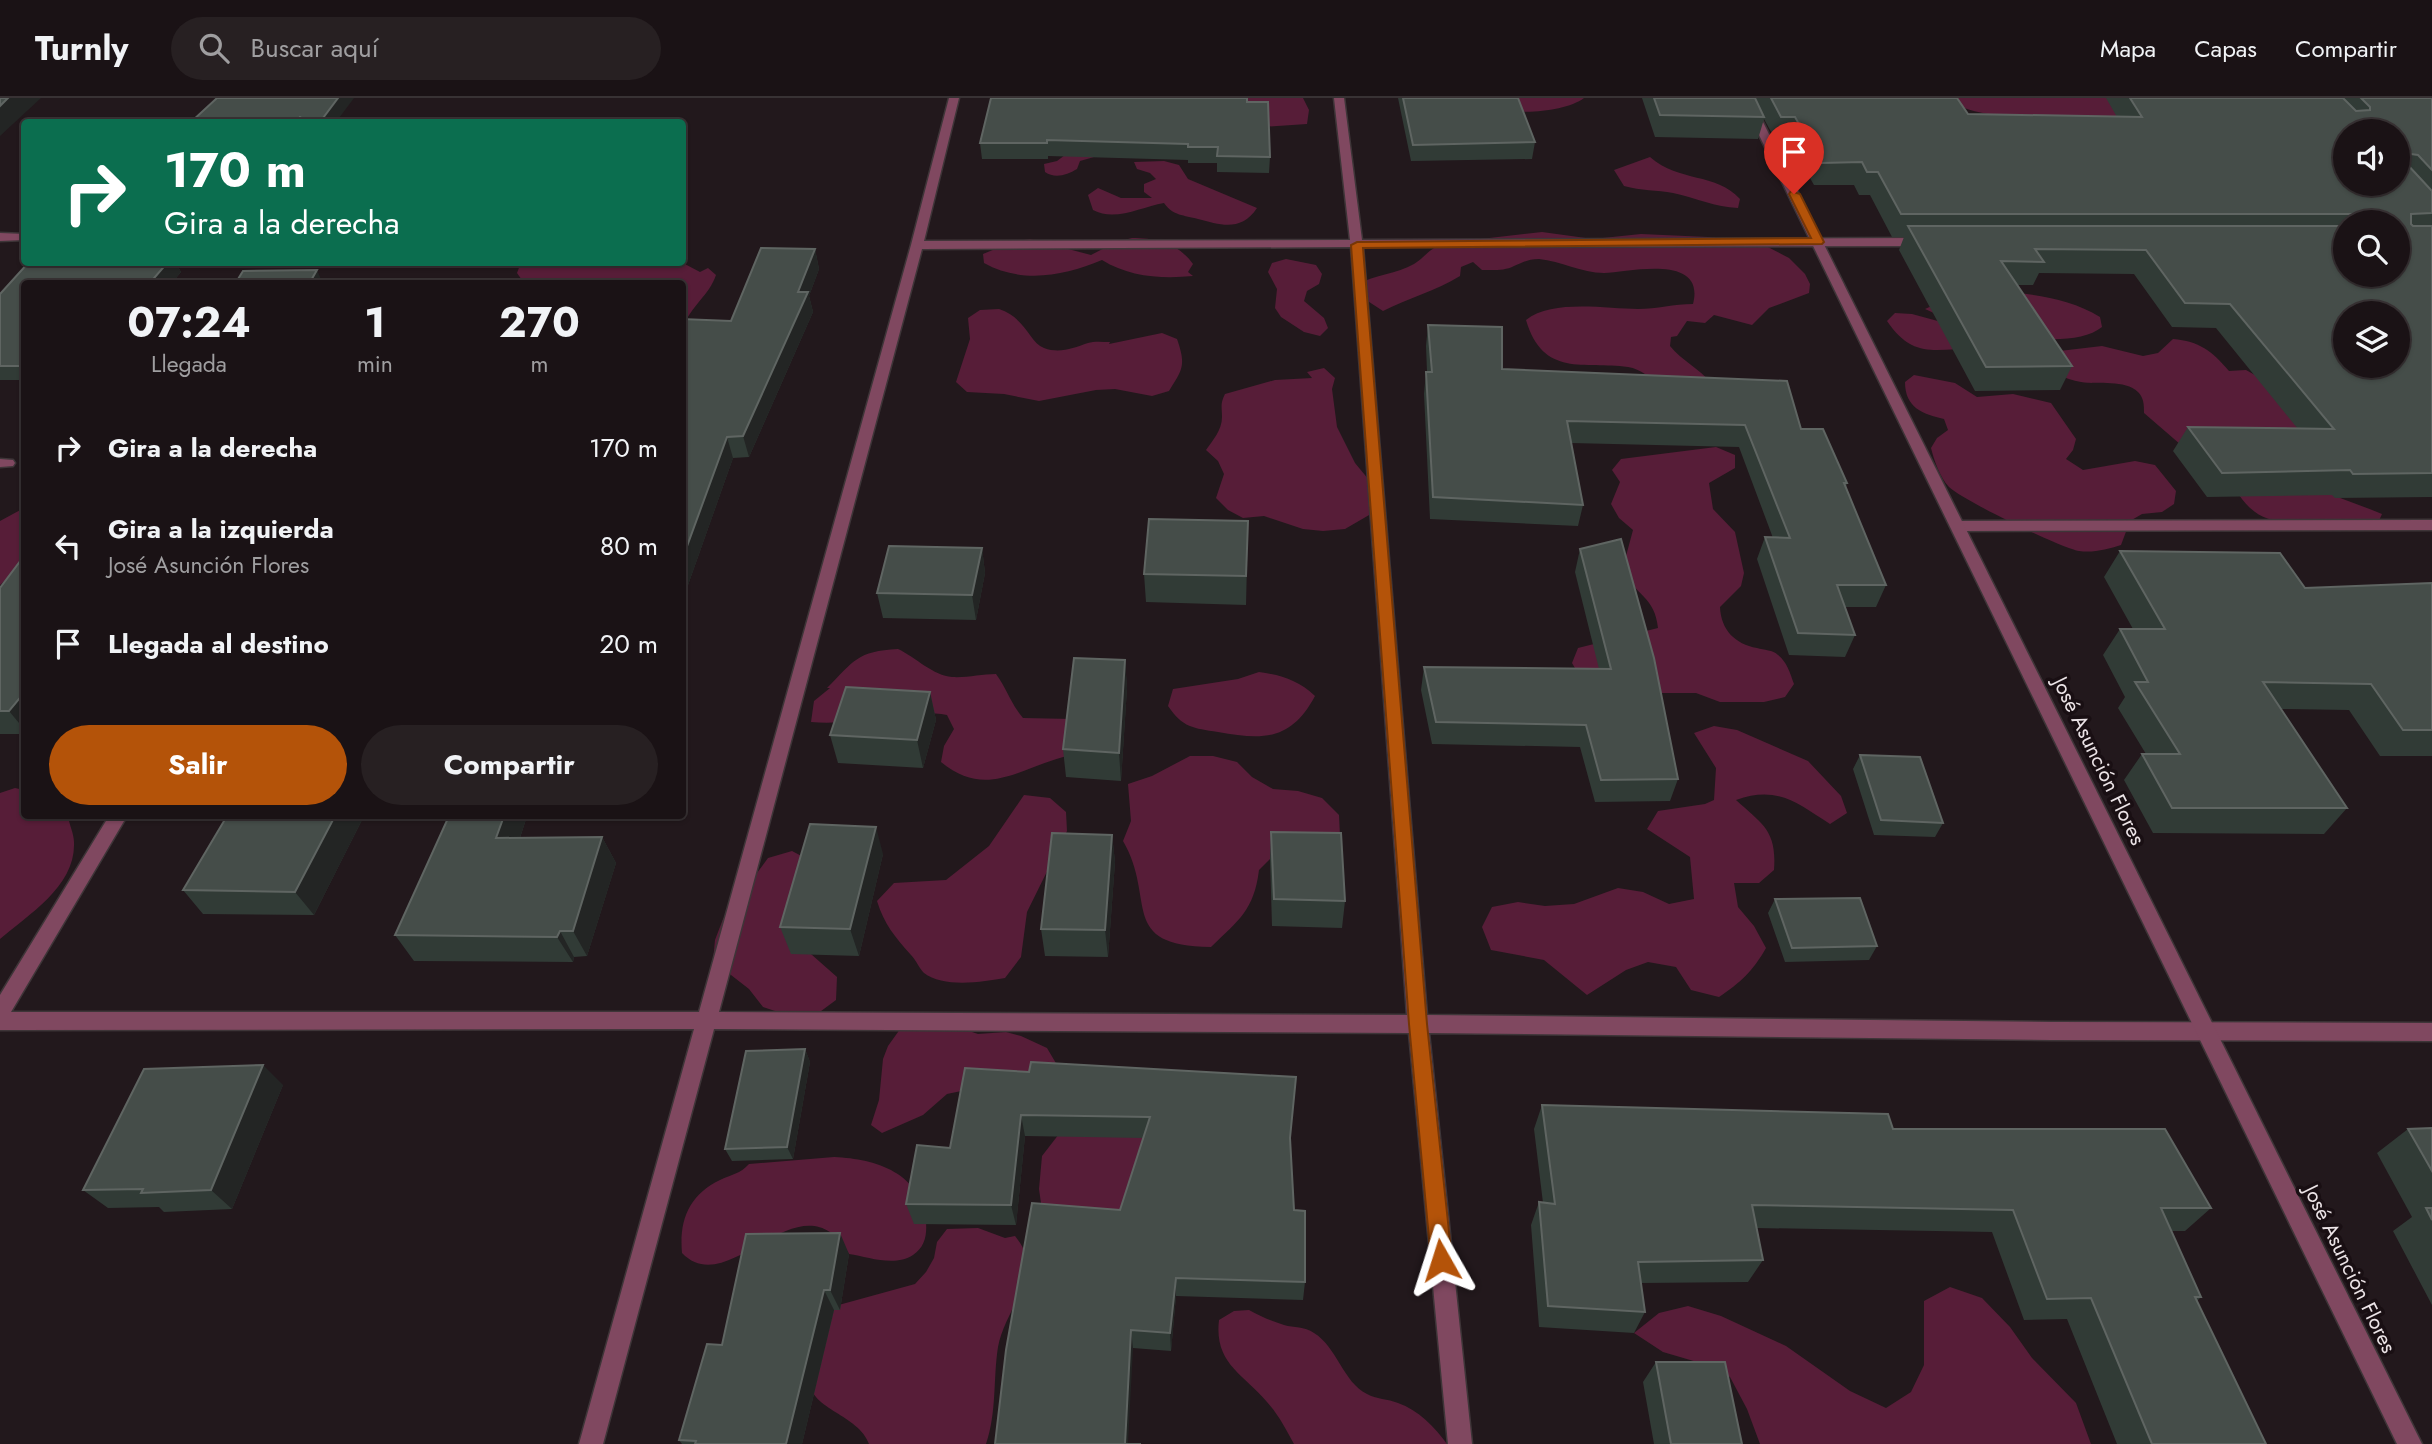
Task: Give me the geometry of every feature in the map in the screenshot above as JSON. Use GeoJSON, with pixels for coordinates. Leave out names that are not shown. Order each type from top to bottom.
{"type":"FeatureCollection","features":[{"type":"Feature","properties":{"kind":"street"},"geometry":{"type":"LineString","coordinates":[[591,1444],[917,245],[954,98]]}},
{"type":"Feature","properties":{"kind":"street"},"geometry":{"type":"LineString","coordinates":[[1339,98],[1357,245],[1418,1024],[1460,1444]]}},
{"type":"Feature","properties":{"kind":"street","name":"José Asunción Flores"},"geometry":{"type":"LineString","coordinates":[[1746,98],[2410,1444]]}},
{"type":"Feature","properties":{"kind":"street"},"geometry":{"type":"LineString","coordinates":[[0,237],[21,237]]}},
{"type":"Feature","properties":{"kind":"street"},"geometry":{"type":"LineString","coordinates":[[917,245],[1943,242]]}},
{"type":"Feature","properties":{"kind":"street"},"geometry":{"type":"LineString","coordinates":[[1957,526],[2432,525]]}},
{"type":"Feature","properties":{"kind":"street"},"geometry":{"type":"LineString","coordinates":[[0,1013],[116,819]]}},
{"type":"Feature","properties":{"kind":"street"},"geometry":{"type":"LineString","coordinates":[[0,1021],[705,1019],[2209,1033],[2432,1032]]}},
{"type":"Feature","properties":{"kind":"shaded area"},"geometry":{"type":"Polygon","coordinates":[[[1161,98],[1303,98],[1309,110],[1307,124],[1262,127],[1161,98]]]}},
{"type":"Feature","properties":{"kind":"shaded area"},"geometry":{"type":"Polygon","coordinates":[[[1484,98],[1584,98],[1556,109],[1522,112],[1500,108],[1484,98]]]}},
{"type":"Feature","properties":{"kind":"shaded area"},"geometry":{"type":"Polygon","coordinates":[[[1945,98],[2157,98],[2167,122],[2084,122],[2017,118],[1987,114],[1962,107],[1945,98]]]}},
{"type":"Feature","properties":{"kind":"shaded area"},"geometry":{"type":"Polygon","coordinates":[[[1065,155],[1094,157],[1080,161],[1077,169],[1065,174],[1057,176],[1045,172],[1044,164],[1057,161],[1065,155]]]}},
{"type":"Feature","properties":{"kind":"shaded area"},"geometry":{"type":"Polygon","coordinates":[[[1650,157],[1673,171],[1720,185],[1740,199],[1738,208],[1673,193],[1624,186],[1614,170],[1650,157]]]}},
{"type":"Feature","properties":{"kind":"shaded area"},"geometry":{"type":"Polygon","coordinates":[[[1164,161],[1179,165],[1188,179],[1257,208],[1244,221],[1230,225],[1179,214],[1164,203],[1110,215],[1093,210],[1088,195],[1098,188],[1121,198],[1152,198],[1144,192],[1144,184],[1156,179],[1150,173],[1137,169],[1134,162],[1164,161]]]}},
{"type":"Feature","properties":{"kind":"shaded area"},"geometry":{"type":"Polygon","coordinates":[[[1542,232],[1593,239],[1641,234],[1760,243],[1789,258],[1805,274],[1810,284],[1809,293],[1769,308],[1752,325],[1714,315],[1705,323],[1687,321],[1677,336],[1671,337],[1670,346],[1711,383],[1680,385],[1658,381],[1628,367],[1581,365],[1554,359],[1543,351],[1533,338],[1526,320],[1537,313],[1564,307],[1638,309],[1693,304],[1694,288],[1688,278],[1677,272],[1647,269],[1604,273],[1539,259],[1507,269],[1482,270],[1473,262],[1461,267],[1460,276],[1451,281],[1383,311],[1363,298],[1357,285],[1407,267],[1446,243],[1542,232]]]}},
{"type":"Feature","properties":{"kind":"shaded area"},"geometry":{"type":"Polygon","coordinates":[[[1132,238],[1166,243],[1181,251],[1193,264],[1188,272],[1193,276],[1146,276],[1112,266],[1102,260],[1058,274],[1043,275],[1013,274],[984,263],[983,254],[1012,242],[1030,239],[1091,255],[1116,242],[1132,238]]]}},
{"type":"Feature","properties":{"kind":"shaded area"},"geometry":{"type":"Polygon","coordinates":[[[1286,259],[1316,265],[1322,274],[1319,284],[1307,291],[1304,301],[1324,318],[1328,328],[1320,336],[1304,332],[1281,317],[1275,308],[1277,289],[1268,272],[1272,263],[1286,259]]]}},
{"type":"Feature","properties":{"kind":"shaded area"},"geometry":{"type":"Polygon","coordinates":[[[686,265],[700,272],[708,268],[716,275],[686,320],[686,280],[522,280],[517,273],[520,266],[686,265]]]}},
{"type":"Feature","properties":{"kind":"shaded area"},"geometry":{"type":"Polygon","coordinates":[[[2009,292],[2045,297],[2079,306],[2100,317],[2102,327],[2074,338],[2016,336],[1967,326],[1925,309],[1936,304],[2009,292]]]}},
{"type":"Feature","properties":{"kind":"shaded area"},"geometry":{"type":"Polygon","coordinates":[[[999,309],[1015,318],[1034,341],[1050,350],[1066,350],[1093,342],[1110,342],[1109,344],[1162,333],[1177,339],[1182,366],[1169,391],[1152,396],[1115,389],[1039,401],[1004,394],[967,392],[956,382],[970,339],[968,318],[980,310],[999,309]]]}},
{"type":"Feature","properties":{"kind":"shaded area"},"geometry":{"type":"Polygon","coordinates":[[[1895,313],[1912,314],[2051,352],[2102,346],[2143,356],[2158,353],[2173,339],[2182,340],[2204,348],[2229,371],[2246,370],[2262,379],[2304,387],[2314,486],[2382,514],[2377,525],[2333,519],[2268,519],[2249,507],[2239,495],[2144,413],[2141,397],[2133,388],[2070,379],[2000,351],[1921,348],[1898,335],[1887,321],[1895,313]]]}},
{"type":"Feature","properties":{"kind":"shaded area"},"geometry":{"type":"Polygon","coordinates":[[[1324,368],[1335,378],[1332,389],[1337,427],[1355,463],[1374,486],[1376,511],[1345,529],[1323,531],[1303,529],[1264,516],[1243,518],[1228,510],[1216,498],[1224,474],[1218,461],[1206,450],[1217,435],[1225,394],[1275,380],[1312,378],[1307,372],[1324,368]]]}},
{"type":"Feature","properties":{"kind":"shaded area"},"geometry":{"type":"Polygon","coordinates":[[[1914,375],[1955,383],[1977,397],[2013,394],[2051,403],[2076,439],[2073,450],[2066,459],[2083,470],[2135,461],[2155,465],[2176,491],[2174,504],[2162,512],[2142,514],[2130,521],[2121,545],[2095,551],[2068,548],[2012,523],[1958,494],[1943,479],[1931,448],[1937,438],[1948,430],[1944,419],[1922,412],[1908,398],[1905,382],[1914,375]]]}},
{"type":"Feature","properties":{"kind":"shaded area"},"geometry":{"type":"Polygon","coordinates":[[[1716,447],[1735,455],[1735,468],[1709,483],[1713,509],[1735,532],[1744,573],[1741,586],[1720,607],[1723,623],[1731,635],[1742,643],[1778,655],[1786,664],[1794,684],[1785,697],[1764,702],[1720,702],[1696,693],[1649,693],[1582,680],[1572,663],[1578,648],[1658,628],[1653,609],[1622,571],[1633,530],[1619,518],[1611,504],[1620,482],[1612,470],[1621,459],[1716,447]]]}},
{"type":"Feature","properties":{"kind":"shaded area"},"geometry":{"type":"Polygon","coordinates":[[[21,510],[21,566],[0,585],[0,521],[21,510]]]}},
{"type":"Feature","properties":{"kind":"shaded area"},"geometry":{"type":"Polygon","coordinates":[[[898,649],[945,676],[996,674],[1023,718],[1072,719],[1072,755],[1005,777],[974,779],[941,762],[944,746],[954,729],[947,715],[913,713],[845,722],[811,722],[814,701],[830,688],[827,688],[851,664],[873,652],[898,649]]]}},
{"type":"Feature","properties":{"kind":"shaded area"},"geometry":{"type":"Polygon","coordinates":[[[1259,672],[1289,679],[1315,696],[1296,722],[1274,734],[1234,735],[1195,728],[1179,719],[1168,706],[1173,689],[1238,679],[1259,672]]]}},
{"type":"Feature","properties":{"kind":"shaded area"},"geometry":{"type":"Polygon","coordinates":[[[1714,726],[1737,730],[1808,761],[1841,796],[1847,813],[1830,824],[1797,803],[1775,795],[1763,794],[1736,800],[1766,829],[1774,856],[1774,870],[1759,883],[1734,883],[1738,907],[1754,926],[1766,948],[1746,976],[1719,997],[1691,990],[1676,967],[1648,962],[1626,970],[1587,995],[1544,960],[1491,950],[1482,927],[1492,907],[1518,902],[1545,906],[1574,904],[1618,888],[1643,892],[1669,904],[1694,899],[1690,857],[1647,829],[1658,811],[1705,804],[1714,800],[1716,768],[1694,733],[1714,726]]]}},
{"type":"Feature","properties":{"kind":"shaded area"},"geometry":{"type":"Polygon","coordinates":[[[1190,756],[1213,756],[1237,762],[1252,777],[1273,789],[1298,791],[1322,798],[1339,815],[1340,836],[1270,859],[1259,870],[1249,905],[1211,947],[1182,945],[1162,938],[1151,928],[1144,915],[1133,862],[1123,841],[1131,821],[1128,784],[1152,776],[1190,756]]]}},
{"type":"Feature","properties":{"kind":"shaded area"},"geometry":{"type":"Polygon","coordinates":[[[15,788],[21,789],[21,819],[69,819],[74,839],[73,858],[59,885],[37,909],[0,939],[0,793],[15,788]]]}},
{"type":"Feature","properties":{"kind":"shaded area"},"geometry":{"type":"Polygon","coordinates":[[[1024,795],[1050,798],[1066,812],[1067,831],[1027,912],[1021,957],[1005,978],[963,983],[932,978],[922,971],[895,936],[877,901],[894,883],[946,880],[989,846],[1024,795]]]}},
{"type":"Feature","properties":{"kind":"shaded area"},"geometry":{"type":"Polygon","coordinates":[[[792,851],[811,861],[803,947],[837,977],[836,1000],[813,1017],[787,1015],[763,1007],[749,989],[713,961],[715,940],[723,919],[768,858],[792,851]]]}},
{"type":"Feature","properties":{"kind":"shaded area"},"geometry":{"type":"Polygon","coordinates":[[[903,1025],[966,1030],[978,1034],[1006,1032],[1021,1036],[1047,1048],[1060,1070],[947,1094],[923,1115],[882,1133],[871,1125],[879,1100],[883,1059],[888,1046],[903,1025]]]}},
{"type":"Feature","properties":{"kind":"shaded area"},"geometry":{"type":"Polygon","coordinates":[[[1143,1129],[1228,1204],[1043,1217],[1039,1189],[1042,1156],[1059,1134],[1143,1129]]]}},
{"type":"Feature","properties":{"kind":"shaded area"},"geometry":{"type":"Polygon","coordinates":[[[834,1157],[881,1166],[906,1180],[916,1191],[926,1222],[924,1240],[917,1252],[906,1259],[890,1261],[849,1254],[830,1232],[809,1226],[788,1230],[722,1263],[701,1264],[682,1253],[682,1230],[688,1210],[709,1186],[739,1172],[749,1164],[834,1157]]]}},
{"type":"Feature","properties":{"kind":"shaded area"},"geometry":{"type":"Polygon","coordinates":[[[978,1228],[1005,1238],[1015,1236],[1024,1249],[1027,1265],[1022,1287],[998,1347],[992,1420],[986,1444],[869,1444],[855,1425],[825,1405],[811,1389],[813,1363],[835,1306],[915,1284],[926,1272],[934,1258],[937,1242],[947,1229],[978,1228]]]}},
{"type":"Feature","properties":{"kind":"shaded area"},"geometry":{"type":"Polygon","coordinates":[[[1950,1287],[1982,1298],[2010,1327],[2032,1358],[2076,1403],[2091,1444],[1760,1444],[1747,1409],[1730,1377],[1697,1362],[1663,1352],[1634,1333],[1659,1313],[1688,1306],[1721,1316],[1786,1346],[1850,1391],[1886,1408],[1911,1392],[1924,1365],[1924,1301],[1950,1287]]]}},
{"type":"Feature","properties":{"kind":"shaded area"},"geometry":{"type":"Polygon","coordinates":[[[1249,1310],[1279,1323],[1314,1333],[1329,1347],[1359,1389],[1412,1410],[1431,1425],[1447,1444],[1294,1444],[1275,1412],[1232,1366],[1221,1347],[1219,1320],[1234,1311],[1249,1310]]]}},
{"type":"Feature","properties":{"kind":"building"},"geometry":{"type":"Polygon","coordinates":[[[0,98],[8,98],[0,106],[0,98]]]}},
{"type":"Feature","properties":{"kind":"building"},"geometry":{"type":"Polygon","coordinates":[[[217,98],[338,98],[322,119],[194,119],[217,98]]]}},
{"type":"Feature","properties":{"kind":"building"},"geometry":{"type":"Polygon","coordinates":[[[991,98],[1247,98],[1247,102],[1268,102],[1270,157],[1217,156],[1218,147],[1188,147],[1188,144],[1047,140],[1047,143],[980,143],[991,98]]]}},
{"type":"Feature","properties":{"kind":"building"},"geometry":{"type":"Polygon","coordinates":[[[1403,98],[1518,98],[1535,142],[1413,145],[1403,98]]]}},
{"type":"Feature","properties":{"kind":"building"},"geometry":{"type":"Polygon","coordinates":[[[1654,98],[1755,98],[1764,117],[1660,115],[1654,98]]]}},
{"type":"Feature","properties":{"kind":"building"},"geometry":{"type":"Polygon","coordinates":[[[1771,98],[1957,98],[1968,114],[2142,117],[2130,98],[2343,98],[2356,111],[2370,110],[2361,98],[2432,98],[2432,170],[2418,155],[2410,155],[2410,119],[2333,119],[2333,196],[2410,196],[2410,167],[2432,191],[2432,213],[2411,214],[2411,224],[2432,226],[2432,473],[2353,474],[2350,470],[2222,473],[2188,427],[2334,429],[2230,304],[2185,303],[2146,250],[2035,249],[2044,262],[2001,261],[2072,366],[1986,367],[1908,226],[2333,226],[2333,287],[2410,287],[2410,210],[2333,210],[2333,214],[1901,214],[1878,172],[1867,172],[1862,162],[1821,163],[1795,117],[1781,117],[1771,98]]]}},
{"type":"Feature","properties":{"kind":"building"},"geometry":{"type":"Polygon","coordinates":[[[761,248],[815,249],[798,292],[808,292],[743,436],[727,437],[686,549],[686,319],[731,321],[761,248]]]}},
{"type":"Feature","properties":{"kind":"building"},"geometry":{"type":"Polygon","coordinates":[[[25,266],[165,266],[152,280],[21,280],[21,366],[0,366],[0,294],[25,266]]]}},
{"type":"Feature","properties":{"kind":"building"},"geometry":{"type":"Polygon","coordinates":[[[317,270],[311,280],[237,280],[243,271],[317,270]]]}},
{"type":"Feature","properties":{"kind":"building"},"geometry":{"type":"Polygon","coordinates":[[[1428,325],[1502,327],[1502,369],[1787,381],[1801,429],[1823,429],[1886,585],[1837,585],[1855,635],[1798,633],[1765,537],[1790,538],[1745,425],[1567,421],[1583,505],[1433,497],[1426,372],[1432,372],[1428,325]]]}},
{"type":"Feature","properties":{"kind":"building"},"geometry":{"type":"Polygon","coordinates":[[[1149,519],[1248,521],[1246,576],[1144,574],[1149,519]]]}},
{"type":"Feature","properties":{"kind":"building"},"geometry":{"type":"Polygon","coordinates":[[[1621,539],[1654,658],[1678,779],[1601,780],[1586,725],[1436,722],[1424,667],[1611,669],[1580,549],[1621,539]]]}},
{"type":"Feature","properties":{"kind":"building"},"geometry":{"type":"Polygon","coordinates":[[[889,546],[982,548],[972,595],[877,593],[889,546]]]}},
{"type":"Feature","properties":{"kind":"building"},"geometry":{"type":"Polygon","coordinates":[[[2120,551],[2280,553],[2305,588],[2432,583],[2432,730],[2403,730],[2371,684],[2263,682],[2347,808],[2172,808],[2142,754],[2180,754],[2135,682],[2148,682],[2120,629],[2165,629],[2120,551]]]}},
{"type":"Feature","properties":{"kind":"building"},"geometry":{"type":"Polygon","coordinates":[[[21,560],[21,697],[9,711],[0,711],[0,588],[21,560]]]}},
{"type":"Feature","properties":{"kind":"building"},"geometry":{"type":"Polygon","coordinates":[[[1074,658],[1125,660],[1119,753],[1063,749],[1074,658]]]}},
{"type":"Feature","properties":{"kind":"building"},"geometry":{"type":"Polygon","coordinates":[[[846,687],[930,692],[917,740],[830,735],[846,687]]]}},
{"type":"Feature","properties":{"kind":"building"},"geometry":{"type":"Polygon","coordinates":[[[1860,755],[1920,757],[1943,823],[1881,820],[1860,755]]]}},
{"type":"Feature","properties":{"kind":"building"},"geometry":{"type":"Polygon","coordinates":[[[225,819],[333,819],[295,892],[183,890],[225,819]]]}},
{"type":"Feature","properties":{"kind":"building"},"geometry":{"type":"Polygon","coordinates":[[[448,819],[503,819],[496,838],[602,837],[573,931],[560,931],[557,937],[395,935],[448,819]]]}},
{"type":"Feature","properties":{"kind":"building"},"geometry":{"type":"Polygon","coordinates":[[[810,824],[876,827],[850,929],[780,927],[810,824]]]}},
{"type":"Feature","properties":{"kind":"building"},"geometry":{"type":"Polygon","coordinates":[[[1271,832],[1341,833],[1345,901],[1274,899],[1271,832]]]}},
{"type":"Feature","properties":{"kind":"building"},"geometry":{"type":"Polygon","coordinates":[[[1052,833],[1112,835],[1105,930],[1041,929],[1052,833]]]}},
{"type":"Feature","properties":{"kind":"building"},"geometry":{"type":"Polygon","coordinates":[[[1860,898],[1877,946],[1792,948],[1775,899],[1860,898]]]}},
{"type":"Feature","properties":{"kind":"building"},"geometry":{"type":"Polygon","coordinates":[[[805,1049],[787,1147],[725,1149],[746,1051],[805,1049]]]}},
{"type":"Feature","properties":{"kind":"building"},"geometry":{"type":"Polygon","coordinates":[[[1031,1062],[1296,1077],[1290,1138],[1294,1210],[1305,1211],[1305,1282],[1176,1278],[1170,1333],[1131,1330],[1125,1444],[995,1444],[1006,1350],[1032,1203],[1120,1210],[1150,1117],[1021,1115],[1011,1205],[906,1204],[917,1145],[950,1148],[965,1068],[1029,1072],[1031,1062]]]}},
{"type":"Feature","properties":{"kind":"building"},"geometry":{"type":"Polygon","coordinates":[[[263,1065],[211,1190],[141,1193],[143,1189],[83,1190],[144,1069],[263,1065]]]}},
{"type":"Feature","properties":{"kind":"building"},"geometry":{"type":"Polygon","coordinates":[[[1542,1105],[1888,1114],[1893,1129],[2165,1129],[2211,1208],[2161,1208],[2201,1297],[2195,1297],[2266,1444],[2152,1444],[2091,1298],[2047,1299],[2013,1210],[1752,1205],[1763,1260],[1638,1262],[1645,1312],[1548,1306],[1539,1202],[1555,1204],[1542,1105]]]}},
{"type":"Feature","properties":{"kind":"building"},"geometry":{"type":"Polygon","coordinates":[[[2432,1128],[2432,1171],[2408,1129],[2432,1128]]]}},
{"type":"Feature","properties":{"kind":"building"},"geometry":{"type":"Polygon","coordinates":[[[2426,1208],[2432,1208],[2432,1220],[2426,1208]]]}},
{"type":"Feature","properties":{"kind":"building"},"geometry":{"type":"Polygon","coordinates":[[[840,1233],[830,1290],[824,1290],[786,1444],[695,1444],[696,1441],[679,1440],[707,1344],[722,1345],[746,1234],[840,1233]]]}},
{"type":"Feature","properties":{"kind":"building"},"geometry":{"type":"Polygon","coordinates":[[[1656,1362],[1725,1362],[1742,1444],[1671,1444],[1656,1362]]]}},
{"type":"Feature","properties":{"kind":"route"},"geometry":{"type":"LineString","coordinates":[[1441,1260],[1418,1024],[1357,245],[1819,242],[1794,194]]}}]}
